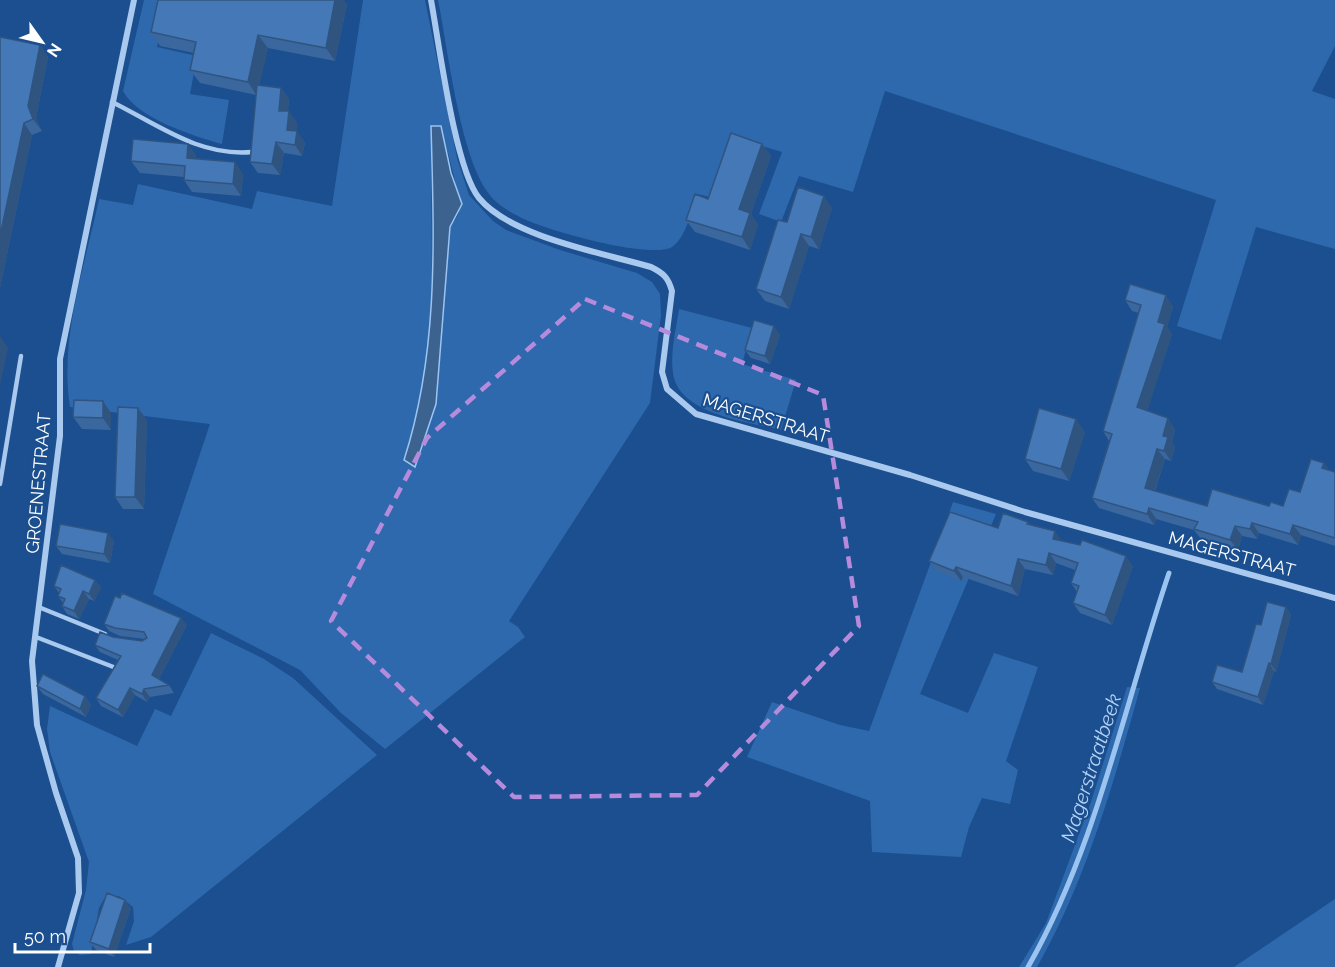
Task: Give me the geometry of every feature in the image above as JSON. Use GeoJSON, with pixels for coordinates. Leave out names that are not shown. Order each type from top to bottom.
{"type":"FeatureCollection","features":[{"type":"Feature","properties":{"kind":"street","name":"GROENESTRAAT"},"geometry":{"type":"LineString","coordinates":[[58,967],[79,893],[78,858],[56,793],[37,725],[32,661],[41,608],[60,436],[60,359],[134,0]]}},
{"type":"Feature","properties":{"kind":"street","name":"MAGERSTRAAT"},"geometry":{"type":"LineString","coordinates":[[431,0],[463,164],[479,198],[505,220],[538,234],[662,273],[669,279],[672,291],[662,372],[667,389],[696,414],[910,475],[1025,512],[1335,598]]}},
{"type":"Feature","properties":{"kind":"lane"},"geometry":{"type":"LineString","coordinates":[[112,102],[193,144],[214,151],[252,152]]}},
{"type":"Feature","properties":{"kind":"lane"},"geometry":{"type":"LineString","coordinates":[[0,484],[21,356]]}},
{"type":"Feature","properties":{"kind":"lane"},"geometry":{"type":"LineString","coordinates":[[41,608],[108,635]]}},
{"type":"Feature","properties":{"kind":"lane"},"geometry":{"type":"LineString","coordinates":[[36,637],[116,668]]}},
{"type":"Feature","properties":{"kind":"highlighted area"},"geometry":{"type":"Polygon","coordinates":[[[585,299],[823,395],[859,626],[697,795],[514,797],[331,621],[427,438],[585,299]]]}},
{"type":"Feature","properties":{"kind":"shaded area"},"geometry":{"type":"Polygon","coordinates":[[[144,0],[167,0],[157,47],[197,56],[190,94],[229,100],[222,144],[182,131],[153,118],[130,101],[123,91],[144,0]]]}},
{"type":"Feature","properties":{"kind":"shaded area"},"geometry":{"type":"Polygon","coordinates":[[[363,0],[425,0],[457,158],[469,195],[493,221],[506,230],[560,250],[637,273],[652,282],[660,294],[661,315],[650,403],[509,621],[518,627],[525,637],[385,749],[341,713],[300,670],[153,594],[210,424],[70,407],[68,355],[71,329],[99,199],[133,205],[138,184],[252,209],[257,191],[332,206],[363,0]],[[440,126],[431,127],[432,291],[427,363],[416,422],[415,466],[436,404],[450,227],[458,215],[459,208],[456,185],[440,126]]]}},
{"type":"Feature","properties":{"kind":"shaded area"},"geometry":{"type":"Polygon","coordinates":[[[438,0],[1335,0],[1335,46],[1312,91],[1335,99],[1335,249],[1256,227],[1221,340],[1177,326],[1216,200],[885,91],[853,192],[799,176],[781,222],[759,214],[782,152],[742,140],[717,199],[698,194],[685,230],[672,247],[660,250],[642,249],[571,235],[530,222],[498,204],[479,177],[470,155],[456,102],[438,0]]]}},
{"type":"Feature","properties":{"kind":"shaded area"},"geometry":{"type":"Polygon","coordinates":[[[431,126],[441,126],[451,173],[462,204],[450,227],[436,404],[415,467],[404,460],[415,419],[429,336],[433,253],[431,126]]]}},
{"type":"Feature","properties":{"kind":"shaded area"},"geometry":{"type":"Polygon","coordinates":[[[679,309],[752,328],[742,364],[796,380],[781,430],[716,414],[687,398],[678,387],[673,373],[672,357],[679,309]]]}},
{"type":"Feature","properties":{"kind":"shaded area"},"geometry":{"type":"Polygon","coordinates":[[[953,502],[996,514],[920,694],[968,713],[994,653],[1038,667],[1006,761],[1018,770],[1010,804],[982,798],[969,827],[961,857],[872,852],[870,801],[747,757],[772,702],[840,725],[869,731],[953,502]]]}},
{"type":"Feature","properties":{"kind":"shaded area"},"geometry":{"type":"Polygon","coordinates":[[[211,633],[264,659],[293,678],[377,755],[151,937],[126,945],[134,921],[133,907],[119,896],[104,899],[99,908],[91,954],[80,955],[74,951],[72,944],[86,890],[89,862],[50,752],[47,729],[50,706],[137,746],[155,709],[171,716],[211,633]]]}},
{"type":"Feature","properties":{"kind":"shaded area"},"geometry":{"type":"Polygon","coordinates":[[[1127,687],[1140,688],[1109,795],[1084,866],[1037,967],[1019,967],[1046,923],[1091,802],[1127,687]]]}},
{"type":"Feature","properties":{"kind":"shaded area"},"geometry":{"type":"Polygon","coordinates":[[[1335,899],[1335,967],[1234,967],[1335,899]]]}},
{"type":"Feature","properties":{"kind":"building"},"geometry":{"type":"Polygon","coordinates":[[[158,0],[335,0],[326,48],[258,35],[248,82],[190,70],[196,42],[151,32],[158,0]]]}},
{"type":"Feature","properties":{"kind":"building"},"geometry":{"type":"Polygon","coordinates":[[[0,37],[40,45],[28,106],[33,119],[24,123],[0,236],[0,37]]]}},
{"type":"Feature","properties":{"kind":"building"},"geometry":{"type":"Polygon","coordinates":[[[257,85],[281,88],[279,111],[289,111],[287,130],[297,131],[295,145],[276,142],[272,164],[250,162],[257,85]]]}},
{"type":"Feature","properties":{"kind":"building"},"geometry":{"type":"Polygon","coordinates":[[[731,133],[762,144],[739,209],[750,213],[742,237],[686,220],[695,194],[708,199],[731,133]]]}},
{"type":"Feature","properties":{"kind":"building"},"geometry":{"type":"Polygon","coordinates":[[[133,139],[188,144],[187,158],[235,162],[233,184],[184,180],[185,166],[131,161],[133,139]]]}},
{"type":"Feature","properties":{"kind":"building"},"geometry":{"type":"Polygon","coordinates":[[[798,187],[824,196],[811,237],[801,234],[781,297],[756,289],[778,220],[787,222],[798,187]]]}},
{"type":"Feature","properties":{"kind":"building"},"geometry":{"type":"Polygon","coordinates":[[[1130,284],[1166,295],[1158,322],[1165,324],[1137,407],[1168,418],[1163,436],[1168,437],[1164,451],[1157,449],[1145,488],[1207,506],[1212,489],[1269,506],[1271,502],[1283,506],[1289,489],[1300,492],[1311,459],[1324,463],[1322,468],[1335,472],[1335,538],[1293,525],[1290,534],[1252,523],[1250,529],[1235,526],[1230,540],[1194,529],[1198,522],[1149,508],[1147,514],[1092,498],[1112,434],[1103,431],[1141,305],[1125,300],[1130,284]]]}},
{"type":"Feature","properties":{"kind":"building"},"geometry":{"type":"Polygon","coordinates":[[[754,320],[774,326],[765,356],[745,350],[754,320]]]}},
{"type":"Feature","properties":{"kind":"building"},"geometry":{"type":"Polygon","coordinates":[[[74,400],[103,401],[103,418],[73,417],[74,400]]]}},
{"type":"Feature","properties":{"kind":"building"},"geometry":{"type":"Polygon","coordinates":[[[118,407],[138,408],[135,497],[115,497],[118,407]]]}},
{"type":"Feature","properties":{"kind":"building"},"geometry":{"type":"Polygon","coordinates":[[[1039,408],[1076,419],[1061,469],[1025,459],[1039,408]]]}},
{"type":"Feature","properties":{"kind":"building"},"geometry":{"type":"Polygon","coordinates":[[[950,512],[998,528],[1003,513],[1028,522],[1027,524],[1055,531],[1053,539],[1080,545],[1082,540],[1126,556],[1105,615],[1073,603],[1079,586],[1071,583],[1078,563],[1049,553],[1046,565],[1018,559],[1011,586],[956,567],[954,571],[929,561],[950,512]]]}},
{"type":"Feature","properties":{"kind":"building"},"geometry":{"type":"Polygon","coordinates":[[[60,524],[108,533],[104,554],[56,546],[60,524]]]}},
{"type":"Feature","properties":{"kind":"building"},"geometry":{"type":"Polygon","coordinates":[[[61,565],[95,580],[89,594],[83,591],[74,611],[62,606],[65,599],[58,596],[61,589],[54,586],[61,565]]]}},
{"type":"Feature","properties":{"kind":"building"},"geometry":{"type":"Polygon","coordinates":[[[122,593],[181,618],[152,675],[169,685],[144,689],[142,694],[130,688],[118,710],[96,698],[121,656],[95,645],[100,632],[113,637],[142,641],[147,638],[144,632],[104,624],[115,596],[120,598],[122,593]]]}},
{"type":"Feature","properties":{"kind":"building"},"geometry":{"type":"Polygon","coordinates":[[[1267,602],[1286,607],[1271,664],[1269,663],[1258,697],[1212,682],[1217,665],[1242,672],[1256,624],[1261,625],[1267,602]]]}},
{"type":"Feature","properties":{"kind":"building"},"geometry":{"type":"Polygon","coordinates":[[[43,674],[85,696],[80,709],[37,686],[43,674]]]}},
{"type":"Feature","properties":{"kind":"building"},"geometry":{"type":"Polygon","coordinates":[[[107,893],[125,900],[109,949],[90,942],[107,893]]]}},
{"type":"Feature","properties":{"kind":"waterway","name":"Magerstraatbeek"},"geometry":{"type":"LineString","coordinates":[[1028,967],[1052,921],[1091,824],[1169,573]]}}]}
